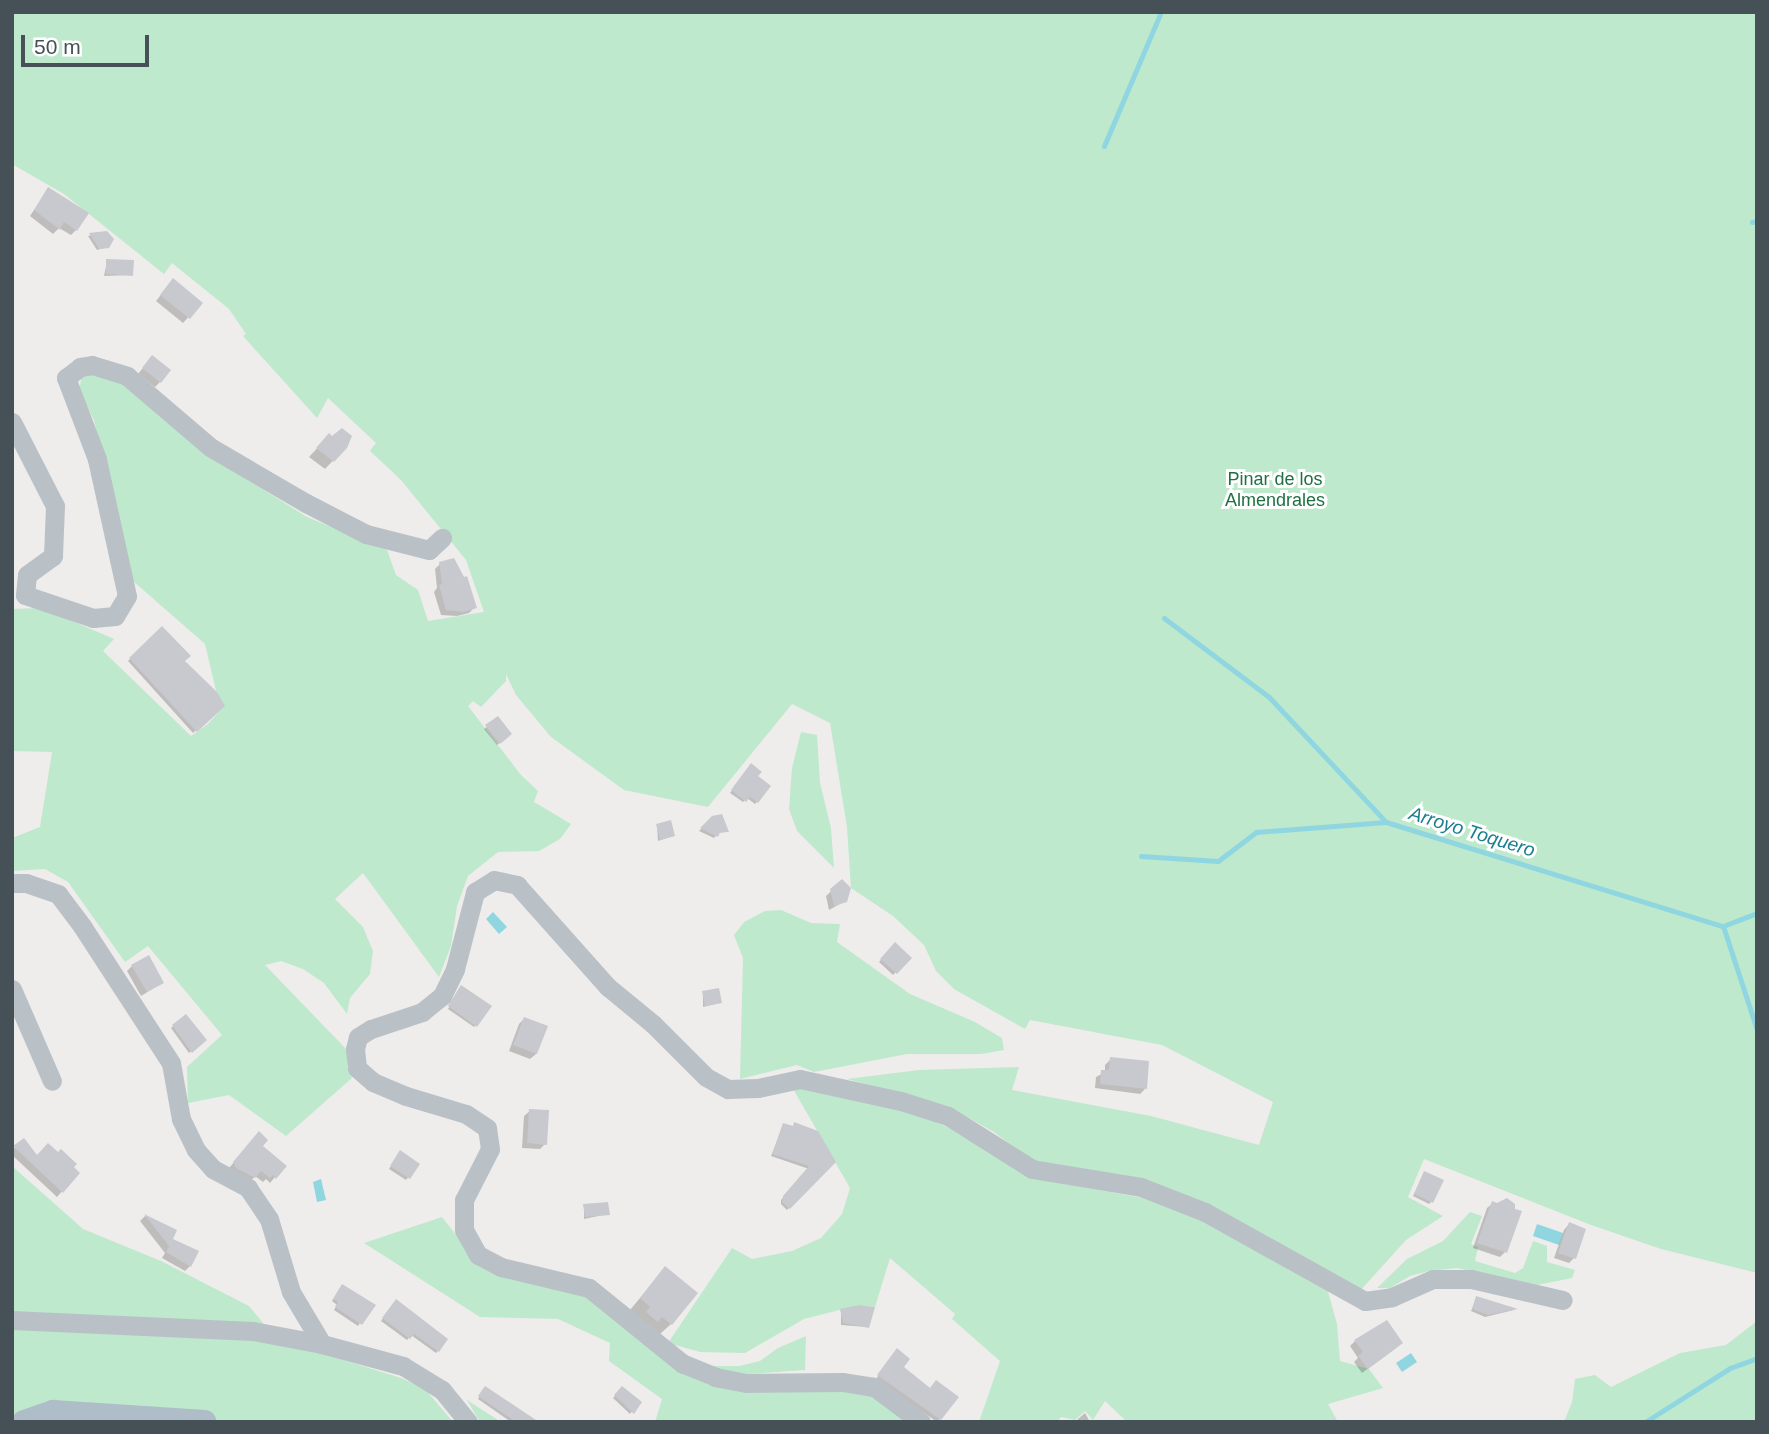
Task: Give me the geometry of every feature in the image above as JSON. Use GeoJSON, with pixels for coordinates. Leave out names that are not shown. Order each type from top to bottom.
{"type":"FeatureCollection","features":[{"type":"Feature","properties":{"kind":"main road"},"geometry":{"type":"LineString","coordinates":[[24,1422],[52,1412],[205,1422]]}},
{"type":"Feature","properties":{"kind":"street"},"geometry":{"type":"LineString","coordinates":[[12,422],[55,506],[52,556],[20,576],[19,598],[93,618],[115,615],[127,596],[97,459],[66,378],[80,367],[92,365],[127,376],[210,447],[306,503],[366,534],[429,550],[442,538]]}},
{"type":"Feature","properties":{"kind":"street"},"geometry":{"type":"LineString","coordinates":[[921,1422],[874,1387],[843,1382],[746,1383],[716,1377],[684,1364],[589,1288],[501,1268],[478,1255],[464,1230],[464,1200],[490,1149],[487,1128],[466,1114],[405,1096],[373,1082],[357,1068],[355,1049],[358,1037],[371,1029],[422,1012],[442,996],[455,969],[475,891],[494,880],[517,885],[608,987],[653,1024],[706,1077],[728,1088],[758,1088],[800,1079],[889,1098],[948,1116],[1032,1169],[1141,1187],[1205,1212],[1365,1301],[1392,1297],[1433,1279],[1471,1279],[1563,1300]]}},
{"type":"Feature","properties":{"kind":"street"},"geometry":{"type":"LineString","coordinates":[[12,883],[26,883],[58,894],[82,926],[171,1063],[181,1119],[196,1150],[213,1169],[248,1188],[269,1219],[291,1292],[322,1345]]}},
{"type":"Feature","properties":{"kind":"street"},"geometry":{"type":"LineString","coordinates":[[12,989],[52,1081]]}},
{"type":"Feature","properties":{"kind":"street"},"geometry":{"type":"LineString","coordinates":[[12,1320],[253,1331],[322,1345],[403,1366],[442,1390],[468,1422]]}},
{"type":"Feature","properties":{"kind":"green space","name":"Pinar de los Almendrales"},"geometry":{"type":"Polygon","coordinates":[[[12,12],[1757,12],[1757,1273],[1661,1249],[1591,1225],[1424,1159],[1408,1197],[1443,1216],[1406,1240],[1359,1292],[1206,1205],[1032,1161],[994,1132],[949,1107],[847,1079],[919,1070],[1019,1067],[1012,1090],[1151,1116],[1259,1145],[1273,1102],[1162,1045],[1030,1020],[1025,1029],[954,989],[936,971],[924,945],[893,916],[851,888],[847,827],[830,723],[792,704],[708,807],[624,790],[551,737],[516,695],[506,674],[506,681],[481,707],[473,701],[468,706],[521,775],[538,791],[534,802],[571,824],[560,839],[539,851],[498,852],[468,876],[457,906],[451,946],[439,977],[363,873],[335,899],[363,927],[373,951],[370,974],[350,998],[347,1014],[324,983],[303,969],[281,961],[265,965],[348,1051],[347,1066],[352,1078],[286,1136],[229,1095],[188,1103],[187,1067],[222,1035],[148,946],[125,962],[68,882],[45,869],[12,871],[12,838],[40,827],[52,752],[12,751],[12,609],[42,608],[114,639],[103,651],[191,736],[208,724],[224,706],[218,699],[205,644],[133,581],[94,420],[79,390],[82,375],[95,372],[126,384],[248,480],[307,517],[387,550],[396,575],[418,590],[428,621],[484,612],[466,560],[401,480],[370,451],[376,443],[328,398],[317,418],[243,336],[246,334],[229,309],[172,263],[164,274],[64,194],[12,164],[12,12]]]}},
{"type":"Feature","properties":{"kind":"green space"},"geometry":{"type":"Polygon","coordinates":[[[801,732],[817,735],[820,783],[831,828],[834,868],[797,831],[789,809],[792,768],[801,732]]]}},
{"type":"Feature","properties":{"kind":"green space"},"geometry":{"type":"Polygon","coordinates":[[[781,910],[811,923],[840,924],[837,942],[910,994],[975,1022],[1002,1038],[1004,1050],[981,1054],[907,1054],[814,1072],[797,1065],[740,1079],[743,958],[734,935],[744,922],[765,911],[781,910]]]}},
{"type":"Feature","properties":{"kind":"green space"},"geometry":{"type":"Polygon","coordinates":[[[792,1087],[915,1113],[949,1128],[1032,1178],[1143,1198],[1206,1221],[1327,1288],[1337,1324],[1340,1361],[1369,1369],[1383,1388],[1328,1404],[1338,1422],[1127,1422],[1105,1401],[1093,1420],[1085,1411],[1075,1420],[1061,1417],[1057,1422],[979,1422],[1000,1361],[952,1319],[955,1314],[890,1258],[875,1307],[859,1305],[804,1319],[745,1353],[700,1352],[668,1343],[732,1248],[752,1259],[792,1251],[821,1238],[842,1214],[850,1188],[792,1087]]]}},
{"type":"Feature","properties":{"kind":"green space"},"geometry":{"type":"Polygon","coordinates":[[[12,1166],[83,1229],[161,1261],[249,1306],[276,1339],[401,1378],[425,1389],[453,1422],[12,1422],[12,1166]]]}},
{"type":"Feature","properties":{"kind":"green space"},"geometry":{"type":"Polygon","coordinates":[[[1470,1212],[1482,1216],[1471,1244],[1478,1247],[1475,1261],[1515,1273],[1523,1268],[1533,1241],[1547,1246],[1547,1262],[1575,1270],[1572,1278],[1537,1285],[1457,1268],[1429,1271],[1410,1276],[1390,1288],[1377,1288],[1407,1259],[1443,1241],[1470,1212]]]}},
{"type":"Feature","properties":{"kind":"green space"},"geometry":{"type":"Polygon","coordinates":[[[442,1217],[482,1268],[569,1286],[598,1302],[704,1379],[829,1386],[869,1394],[908,1422],[655,1422],[662,1399],[609,1361],[610,1343],[558,1319],[480,1317],[364,1243],[442,1217]]]}},
{"type":"Feature","properties":{"kind":"green space"},"geometry":{"type":"Polygon","coordinates":[[[1757,1321],[1757,1422],[1564,1422],[1572,1402],[1575,1379],[1595,1375],[1611,1387],[1680,1353],[1726,1345],[1757,1321]]]}},
{"type":"Feature","properties":{"kind":"green space"},"geometry":{"type":"Polygon","coordinates":[[[806,1336],[805,1370],[734,1375],[711,1366],[739,1366],[760,1361],[778,1348],[806,1336]]]}},
{"type":"Feature","properties":{"kind":"green space"},"geometry":{"type":"Polygon","coordinates":[[[467,1400],[501,1422],[480,1422],[467,1400]]]}},
{"type":"Feature","properties":{"kind":"water"},"geometry":{"type":"Polygon","coordinates":[[[493,912],[507,927],[499,934],[486,919],[493,912]]]}},
{"type":"Feature","properties":{"kind":"water"},"geometry":{"type":"Polygon","coordinates":[[[321,1179],[326,1200],[317,1202],[313,1182],[321,1179]]]}},
{"type":"Feature","properties":{"kind":"water"},"geometry":{"type":"Polygon","coordinates":[[[1537,1224],[1563,1233],[1559,1245],[1533,1236],[1537,1224]]]}},
{"type":"Feature","properties":{"kind":"water"},"geometry":{"type":"Polygon","coordinates":[[[1411,1353],[1417,1362],[1402,1372],[1396,1363],[1411,1353]]]}},
{"type":"Feature","properties":{"kind":"building"},"geometry":{"type":"Polygon","coordinates":[[[48,187],[89,213],[77,231],[64,222],[60,230],[34,210],[48,187]]]}},
{"type":"Feature","properties":{"kind":"building"},"geometry":{"type":"Polygon","coordinates":[[[107,231],[114,239],[109,248],[99,249],[89,233],[107,231]]]}},
{"type":"Feature","properties":{"kind":"building"},"geometry":{"type":"Polygon","coordinates":[[[106,259],[134,260],[133,276],[106,274],[106,259]]]}},
{"type":"Feature","properties":{"kind":"building"},"geometry":{"type":"Polygon","coordinates":[[[173,278],[203,303],[190,319],[160,295],[173,278]]]}},
{"type":"Feature","properties":{"kind":"building"},"geometry":{"type":"Polygon","coordinates":[[[152,355],[171,370],[161,383],[142,368],[152,355]]]}},
{"type":"Feature","properties":{"kind":"building"},"geometry":{"type":"Polygon","coordinates":[[[342,428],[352,436],[347,448],[334,462],[316,448],[329,433],[332,436],[342,428]]]}},
{"type":"Feature","properties":{"kind":"building"},"geometry":{"type":"Polygon","coordinates":[[[454,558],[464,577],[467,576],[477,608],[463,612],[446,610],[439,585],[442,584],[439,562],[454,558]]]}},
{"type":"Feature","properties":{"kind":"building"},"geometry":{"type":"Polygon","coordinates":[[[162,626],[191,656],[185,661],[217,692],[225,706],[197,732],[129,658],[162,626]]]}},
{"type":"Feature","properties":{"kind":"building"},"geometry":{"type":"Polygon","coordinates":[[[498,716],[512,734],[500,744],[485,725],[498,716]]]}},
{"type":"Feature","properties":{"kind":"building"},"geometry":{"type":"Polygon","coordinates":[[[751,763],[762,772],[758,776],[771,786],[758,803],[750,797],[746,802],[731,790],[751,763]]]}},
{"type":"Feature","properties":{"kind":"building"},"geometry":{"type":"Polygon","coordinates":[[[722,814],[729,832],[720,832],[718,837],[700,828],[712,816],[722,814]]]}},
{"type":"Feature","properties":{"kind":"building"},"geometry":{"type":"Polygon","coordinates":[[[671,820],[675,836],[660,840],[656,824],[671,820]]]}},
{"type":"Feature","properties":{"kind":"building"},"geometry":{"type":"Polygon","coordinates":[[[842,879],[851,888],[847,902],[834,906],[830,889],[842,879]]]}},
{"type":"Feature","properties":{"kind":"building"},"geometry":{"type":"Polygon","coordinates":[[[895,942],[912,958],[897,974],[880,959],[895,942]]]}},
{"type":"Feature","properties":{"kind":"building"},"geometry":{"type":"Polygon","coordinates":[[[149,955],[164,983],[147,992],[131,965],[149,955]]]}},
{"type":"Feature","properties":{"kind":"building"},"geometry":{"type":"Polygon","coordinates":[[[461,985],[492,1006],[477,1027],[448,1006],[461,985]]]}},
{"type":"Feature","properties":{"kind":"building"},"geometry":{"type":"Polygon","coordinates":[[[719,988],[722,1003],[705,1006],[702,991],[719,988]]]}},
{"type":"Feature","properties":{"kind":"building"},"geometry":{"type":"Polygon","coordinates":[[[186,1014],[207,1040],[192,1053],[172,1025],[186,1014]]]}},
{"type":"Feature","properties":{"kind":"building"},"geometry":{"type":"Polygon","coordinates":[[[524,1017],[548,1026],[537,1054],[513,1045],[524,1017]]]}},
{"type":"Feature","properties":{"kind":"building"},"geometry":{"type":"Polygon","coordinates":[[[1110,1057],[1149,1061],[1147,1089],[1100,1084],[1101,1070],[1109,1070],[1110,1057]]]}},
{"type":"Feature","properties":{"kind":"building"},"geometry":{"type":"Polygon","coordinates":[[[529,1109],[549,1110],[547,1145],[527,1143],[529,1109]]]}},
{"type":"Feature","properties":{"kind":"building"},"geometry":{"type":"Polygon","coordinates":[[[794,1122],[818,1131],[836,1162],[790,1209],[782,1202],[783,1196],[809,1166],[772,1154],[783,1123],[793,1126],[794,1122]]]}},
{"type":"Feature","properties":{"kind":"building"},"geometry":{"type":"Polygon","coordinates":[[[259,1131],[268,1140],[263,1146],[287,1166],[276,1179],[273,1175],[270,1178],[261,1171],[255,1178],[236,1168],[233,1162],[259,1131]]]}},
{"type":"Feature","properties":{"kind":"building"},"geometry":{"type":"Polygon","coordinates":[[[24,1138],[37,1155],[48,1143],[58,1152],[61,1149],[77,1164],[74,1167],[80,1173],[63,1193],[13,1146],[24,1138]]]}},
{"type":"Feature","properties":{"kind":"building"},"geometry":{"type":"Polygon","coordinates":[[[400,1150],[420,1164],[410,1179],[390,1166],[400,1150]]]}},
{"type":"Feature","properties":{"kind":"building"},"geometry":{"type":"Polygon","coordinates":[[[1424,1171],[1444,1180],[1433,1203],[1414,1194],[1424,1171]]]}},
{"type":"Feature","properties":{"kind":"building"},"geometry":{"type":"Polygon","coordinates":[[[1507,1198],[1515,1204],[1515,1209],[1522,1211],[1507,1253],[1477,1243],[1492,1201],[1497,1203],[1507,1198]]]}},
{"type":"Feature","properties":{"kind":"building"},"geometry":{"type":"Polygon","coordinates":[[[608,1202],[610,1215],[585,1217],[583,1204],[608,1202]]]}},
{"type":"Feature","properties":{"kind":"building"},"geometry":{"type":"Polygon","coordinates":[[[144,1214],[177,1230],[173,1239],[199,1251],[191,1267],[166,1252],[169,1246],[144,1214]]]}},
{"type":"Feature","properties":{"kind":"building"},"geometry":{"type":"Polygon","coordinates":[[[1569,1222],[1586,1229],[1576,1259],[1558,1253],[1569,1222]]]}},
{"type":"Feature","properties":{"kind":"building"},"geometry":{"type":"Polygon","coordinates":[[[665,1266],[698,1293],[672,1325],[662,1317],[658,1322],[646,1312],[650,1307],[640,1298],[665,1266]]]}},
{"type":"Feature","properties":{"kind":"building"},"geometry":{"type":"Polygon","coordinates":[[[342,1284],[376,1305],[362,1325],[335,1307],[338,1302],[333,1299],[342,1284]]]}},
{"type":"Feature","properties":{"kind":"building"},"geometry":{"type":"Polygon","coordinates":[[[1476,1296],[1518,1309],[1488,1315],[1472,1309],[1476,1296]]]}},
{"type":"Feature","properties":{"kind":"building"},"geometry":{"type":"Polygon","coordinates":[[[396,1299],[448,1339],[439,1352],[414,1334],[410,1339],[382,1318],[396,1299]]]}},
{"type":"Feature","properties":{"kind":"building"},"geometry":{"type":"Polygon","coordinates":[[[859,1305],[875,1307],[869,1328],[843,1323],[840,1309],[859,1305]]]}},
{"type":"Feature","properties":{"kind":"building"},"geometry":{"type":"Polygon","coordinates":[[[1387,1320],[1403,1343],[1368,1369],[1358,1356],[1363,1352],[1354,1340],[1387,1320]]]}},
{"type":"Feature","properties":{"kind":"building"},"geometry":{"type":"Polygon","coordinates":[[[897,1348],[910,1359],[904,1367],[930,1388],[936,1380],[959,1397],[941,1420],[877,1375],[897,1348]]]}},
{"type":"Feature","properties":{"kind":"building"},"geometry":{"type":"Polygon","coordinates":[[[485,1386],[539,1422],[516,1422],[478,1396],[485,1386]]]}},
{"type":"Feature","properties":{"kind":"building"},"geometry":{"type":"Polygon","coordinates":[[[622,1386],[642,1402],[634,1414],[614,1395],[622,1386]]]}},
{"type":"Feature","properties":{"kind":"waterway"},"geometry":{"type":"LineString","coordinates":[[1104,146],[1161,12]]}},
{"type":"Feature","properties":{"kind":"waterway"},"geometry":{"type":"LineString","coordinates":[[1752,222],[1757,221]]}},
{"type":"Feature","properties":{"kind":"waterway","name":"Arroyo Toquero"},"geometry":{"type":"LineString","coordinates":[[1164,618],[1269,697],[1386,822],[1723,926],[1757,913]]}},
{"type":"Feature","properties":{"kind":"waterway"},"geometry":{"type":"LineString","coordinates":[[1141,856],[1218,861],[1256,832],[1386,822]]}},
{"type":"Feature","properties":{"kind":"waterway"},"geometry":{"type":"LineString","coordinates":[[1723,926],[1757,1030]]}},
{"type":"Feature","properties":{"kind":"waterway"},"geometry":{"type":"LineString","coordinates":[[1645,1422],[1730,1368],[1757,1358]]}}]}
